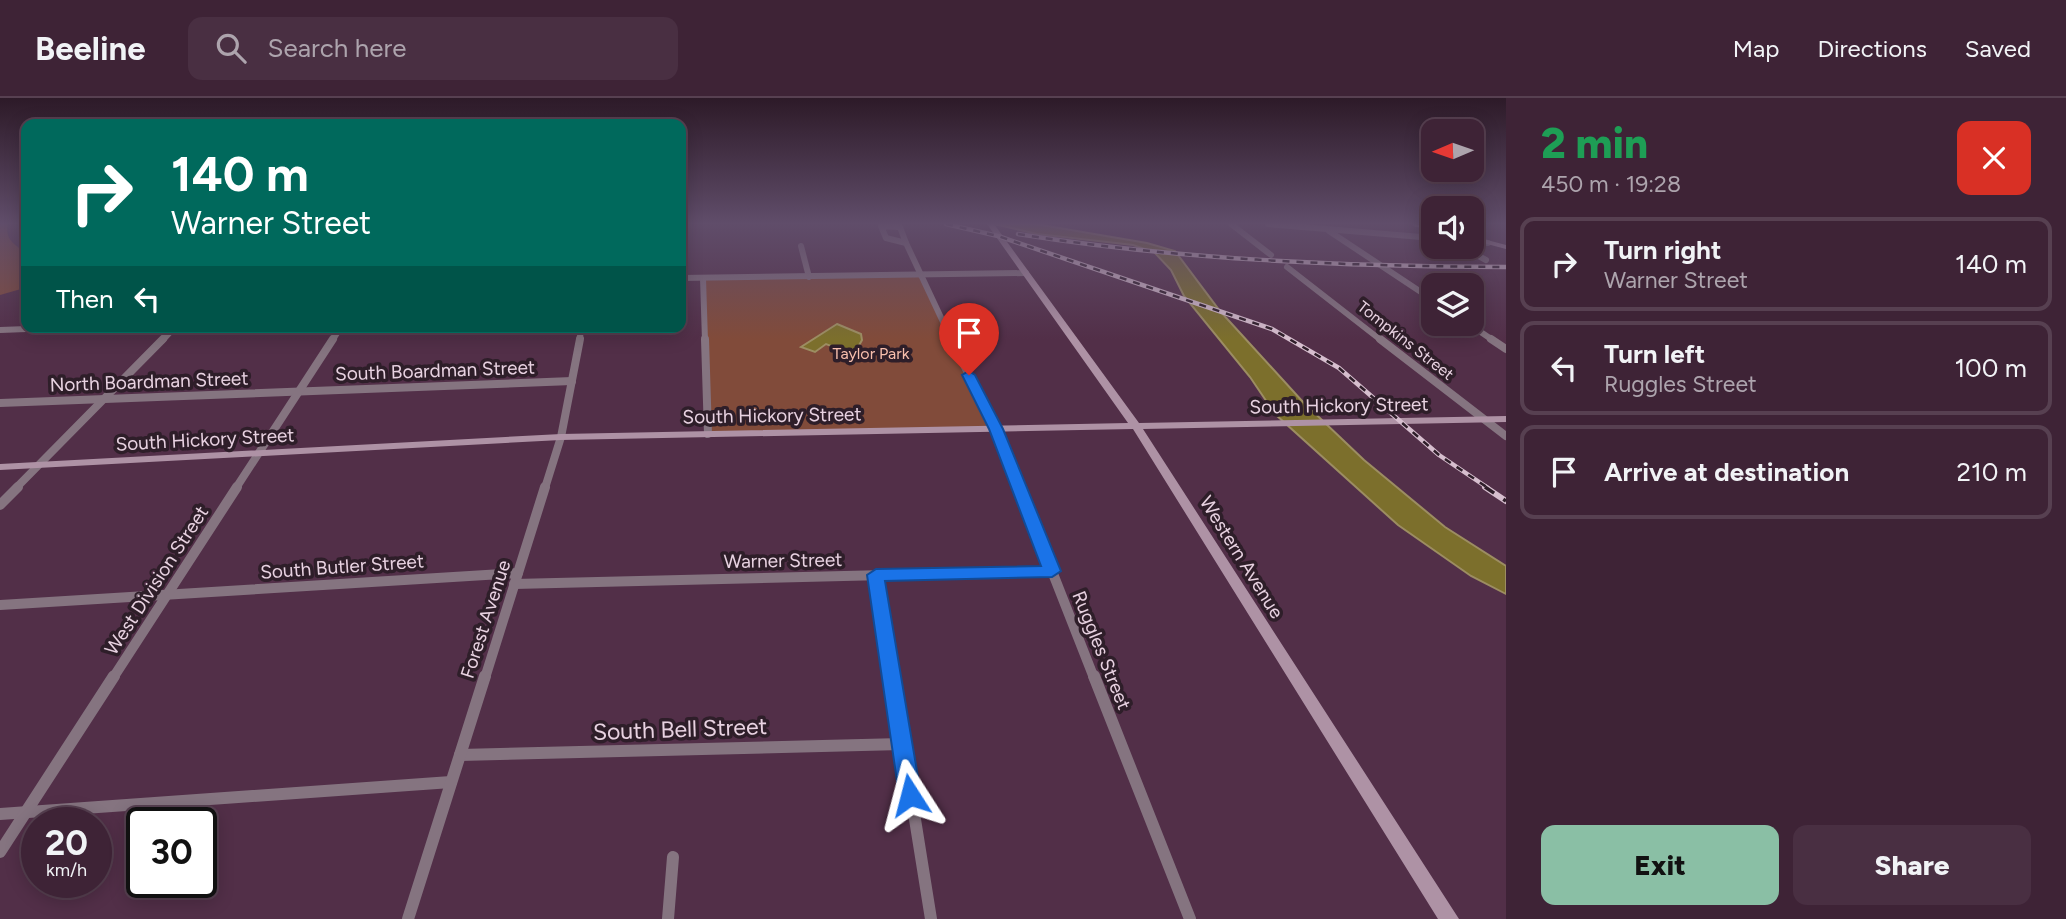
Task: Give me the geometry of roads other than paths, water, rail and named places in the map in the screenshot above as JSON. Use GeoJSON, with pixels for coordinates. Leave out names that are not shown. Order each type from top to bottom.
{"type":"FeatureCollection","features":[{"type":"Feature","properties":{"kind":"street"},"geometry":{"type":"LineString","coordinates":[[805,262],[809,277]]}},
{"type":"Feature","properties":{"kind":"street","name":"Ruggles Street"},"geometry":{"type":"LineString","coordinates":[[914,262],[996,429],[1190,919]]}},
{"type":"Feature","properties":{"kind":"street","name":"Western Avenue"},"geometry":{"type":"LineString","coordinates":[[1018,262],[1136,426],[1449,919]]}},
{"type":"Feature","properties":{"kind":"street"},"geometry":{"type":"LineString","coordinates":[[1376,262],[1421,292]]}},
{"type":"Feature","properties":{"kind":"street","name":"Tompkins Street"},"geometry":{"type":"LineString","coordinates":[[1287,267],[1506,436]]}},
{"type":"Feature","properties":{"kind":"street"},"geometry":{"type":"LineString","coordinates":[[686,278],[1026,273]]}},
{"type":"Feature","properties":{"kind":"street"},"geometry":{"type":"LineString","coordinates":[[703,278],[708,434]]}},
{"type":"Feature","properties":{"kind":"street"},"geometry":{"type":"LineString","coordinates":[[0,330],[21,329]]}},
{"type":"Feature","properties":{"kind":"street"},"geometry":{"type":"LineString","coordinates":[[0,505],[169,333]]}},
{"type":"Feature","properties":{"kind":"street","name":"West Division Street"},"geometry":{"type":"LineString","coordinates":[[29,807],[337,333]]}},
{"type":"Feature","properties":{"kind":"street","name":"Forest Avenue"},"geometry":{"type":"LineString","coordinates":[[408,919],[561,437],[582,333]]}},
{"type":"Feature","properties":{"kind":"street"},"geometry":{"type":"LineString","coordinates":[[1484,334],[1506,349]]}},
{"type":"Feature","properties":{"kind":"street","name":"South Boardman Street"},"geometry":{"type":"LineString","coordinates":[[299,391],[572,380]]}},
{"type":"Feature","properties":{"kind":"street","name":"North Boardman Street"},"geometry":{"type":"LineString","coordinates":[[0,403],[299,391]]}},
{"type":"Feature","properties":{"kind":"street","name":"South Hickory Street"},"geometry":{"type":"LineString","coordinates":[[0,467],[561,437],[1506,419]]}},
{"type":"Feature","properties":{"kind":"street","name":"Warner Street"},"geometry":{"type":"LineString","coordinates":[[516,578],[1052,571]]}},
{"type":"Feature","properties":{"kind":"street"},"geometry":{"type":"LineString","coordinates":[[876,575],[931,919]]}},
{"type":"Feature","properties":{"kind":"street","name":"South Butler Street"},"geometry":{"type":"LineString","coordinates":[[0,605],[168,594],[516,578]]}},
{"type":"Feature","properties":{"kind":"street","name":"South Bell Street"},"geometry":{"type":"LineString","coordinates":[[460,755],[902,744]]}},
{"type":"Feature","properties":{"kind":"street"},"geometry":{"type":"LineString","coordinates":[[97,807],[451,782]]}},
{"type":"Feature","properties":{"kind":"street"},"geometry":{"type":"LineString","coordinates":[[0,814],[21,812]]}},
{"type":"Feature","properties":{"kind":"street","name":"West Division Street"},"geometry":{"type":"LineString","coordinates":[[0,852],[21,820]]}},
{"type":"Feature","properties":{"kind":"street"},"geometry":{"type":"LineString","coordinates":[[668,919],[673,857]]}},
{"type":"Feature","properties":{"kind":"railway"},"geometry":{"type":"LineString","coordinates":[[1076,262],[1272,329],[1339,368],[1439,455],[1488,488]]}},
{"type":"Feature","properties":{"kind":"railway"},"geometry":{"type":"LineString","coordinates":[[1317,262],[1506,267]]}},
{"type":"Feature","properties":{"kind":"railway"},"geometry":{"type":"LineString","coordinates":[[1485,487],[1506,501]]}},
{"type":"Feature","properties":{"kind":"park label","name":"Taylor Park"},"geometry":{"type":"Point","coordinates":[871,353]}}]}
